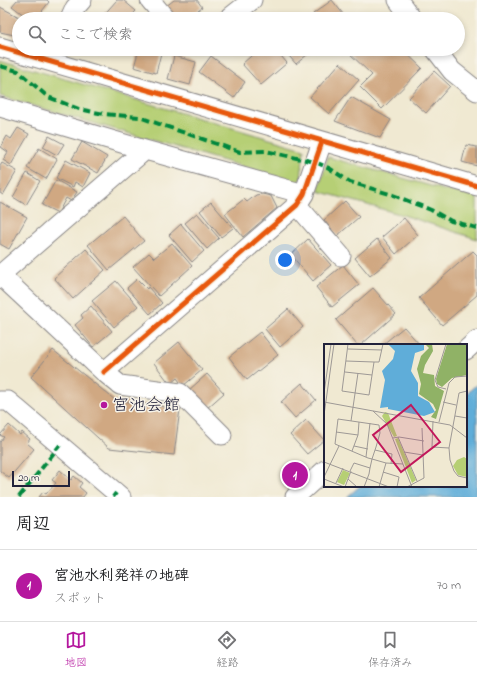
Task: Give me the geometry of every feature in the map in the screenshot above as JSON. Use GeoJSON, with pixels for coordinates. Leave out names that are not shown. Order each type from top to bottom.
{"type":"FeatureCollection","features":[{"type":"Feature","properties":{"kind":"street"},"geometry":{"type":"LineString","coordinates":[[73,12],[82,0]]}},
{"type":"Feature","properties":{"kind":"street"},"geometry":{"type":"LineString","coordinates":[[150,0],[160,12]]}},
{"type":"Feature","properties":{"kind":"street"},"geometry":{"type":"LineString","coordinates":[[237,12],[252,0]]}},
{"type":"Feature","properties":{"kind":"street"},"geometry":{"type":"LineString","coordinates":[[398,0],[407,12]]}},
{"type":"Feature","properties":{"kind":"street"},"geometry":{"type":"LineString","coordinates":[[0,47],[12,49]]}},
{"type":"Feature","properties":{"kind":"street"},"geometry":{"type":"LineString","coordinates":[[56,56],[322,142],[477,186]]}},
{"type":"Feature","properties":{"kind":"street"},"geometry":{"type":"LineString","coordinates":[[440,56],[452,71],[477,91]]}},
{"type":"Feature","properties":{"kind":"street"},"geometry":{"type":"LineString","coordinates":[[0,107],[145,150],[301,199],[341,256]]}},
{"type":"Feature","properties":{"kind":"street"},"geometry":{"type":"LineString","coordinates":[[104,372],[301,199],[322,142]]}},
{"type":"Feature","properties":{"kind":"street"},"geometry":{"type":"LineString","coordinates":[[145,150],[0,275],[104,372],[120,385],[180,393],[222,436]]}},
{"type":"Feature","properties":{"kind":"street"},"geometry":{"type":"LineString","coordinates":[[467,349],[477,340]]}},
{"type":"Feature","properties":{"kind":"street"},"geometry":{"type":"LineString","coordinates":[[0,401],[8,401],[121,497]]}},
{"type":"Feature","properties":{"kind":"street"},"geometry":{"type":"LineString","coordinates":[[295,497],[324,471]]}},
{"type":"Feature","properties":{"kind":"green space"},"geometry":{"type":"Polygon","coordinates":[[[0,60],[304,149],[301,179],[296,182],[0,96],[0,60]]]}},
{"type":"Feature","properties":{"kind":"green space"},"geometry":{"type":"Polygon","coordinates":[[[328,157],[445,190],[477,197],[477,239],[403,215],[318,191],[328,157]]]}},
{"type":"Feature","properties":{"kind":"water"},"geometry":{"type":"Polygon","coordinates":[[[477,384],[477,497],[347,497],[359,487],[467,487],[467,393],[477,384]]]}},
{"type":"Feature","properties":{"kind":"building"},"geometry":{"type":"Polygon","coordinates":[[[17,0],[47,0],[49,2],[41,12],[20,12],[12,6],[17,0]]]}},
{"type":"Feature","properties":{"kind":"building"},"geometry":{"type":"Polygon","coordinates":[[[117,0],[123,0],[136,11],[135,12],[106,12],[117,0]]]}},
{"type":"Feature","properties":{"kind":"building"},"geometry":{"type":"Polygon","coordinates":[[[174,0],[197,0],[202,7],[195,12],[169,12],[165,7],[174,0]]]}},
{"type":"Feature","properties":{"kind":"building"},"geometry":{"type":"Polygon","coordinates":[[[332,0],[341,12],[316,12],[332,0]]]}},
{"type":"Feature","properties":{"kind":"building"},"geometry":{"type":"Polygon","coordinates":[[[0,7],[12,13],[12,35],[0,32],[0,7]]]}},
{"type":"Feature","properties":{"kind":"building"},"geometry":{"type":"Polygon","coordinates":[[[137,56],[160,56],[156,73],[134,67],[137,56]]]}},
{"type":"Feature","properties":{"kind":"building"},"geometry":{"type":"Polygon","coordinates":[[[174,56],[196,62],[190,85],[168,79],[174,56]]]}},
{"type":"Feature","properties":{"kind":"building"},"geometry":{"type":"Polygon","coordinates":[[[211,56],[245,82],[234,98],[199,72],[211,56]]]}},
{"type":"Feature","properties":{"kind":"building"},"geometry":{"type":"Polygon","coordinates":[[[251,56],[281,56],[287,63],[261,85],[242,64],[251,56]]]}},
{"type":"Feature","properties":{"kind":"building"},"geometry":{"type":"Polygon","coordinates":[[[289,56],[306,56],[296,64],[289,56]]]}},
{"type":"Feature","properties":{"kind":"building"},"geometry":{"type":"Polygon","coordinates":[[[352,56],[409,56],[422,68],[382,109],[360,87],[372,75],[352,56]]]}},
{"type":"Feature","properties":{"kind":"building"},"geometry":{"type":"Polygon","coordinates":[[[340,63],[359,80],[329,114],[310,97],[340,63]]]}},
{"type":"Feature","properties":{"kind":"building"},"geometry":{"type":"Polygon","coordinates":[[[434,71],[450,86],[426,113],[409,98],[434,71]]]}},
{"type":"Feature","properties":{"kind":"building"},"geometry":{"type":"Polygon","coordinates":[[[351,97],[391,120],[380,138],[335,121],[351,97]]]}},
{"type":"Feature","properties":{"kind":"building"},"geometry":{"type":"Polygon","coordinates":[[[18,128],[29,134],[11,165],[3,160],[8,152],[1,147],[7,136],[11,139],[18,128]]]}},
{"type":"Feature","properties":{"kind":"building"},"geometry":{"type":"Polygon","coordinates":[[[49,136],[64,144],[57,155],[43,147],[49,136]]]}},
{"type":"Feature","properties":{"kind":"building"},"geometry":{"type":"Polygon","coordinates":[[[82,142],[107,157],[98,173],[72,159],[82,142]]]}},
{"type":"Feature","properties":{"kind":"building"},"geometry":{"type":"Polygon","coordinates":[[[466,145],[477,147],[477,166],[462,162],[466,145]]]}},
{"type":"Feature","properties":{"kind":"building"},"geometry":{"type":"Polygon","coordinates":[[[39,148],[57,159],[46,179],[27,168],[39,148]]]}},
{"type":"Feature","properties":{"kind":"building"},"geometry":{"type":"Polygon","coordinates":[[[66,160],[90,173],[83,187],[75,182],[73,187],[56,178],[66,160]]]}},
{"type":"Feature","properties":{"kind":"building"},"geometry":{"type":"Polygon","coordinates":[[[2,163],[17,171],[3,195],[0,193],[0,166],[2,163]]]}},
{"type":"Feature","properties":{"kind":"building"},"geometry":{"type":"Polygon","coordinates":[[[27,173],[40,181],[26,205],[13,197],[27,173]]]}},
{"type":"Feature","properties":{"kind":"building"},"geometry":{"type":"Polygon","coordinates":[[[56,180],[77,192],[71,201],[66,198],[58,213],[42,205],[56,180]]]}},
{"type":"Feature","properties":{"kind":"building"},"geometry":{"type":"Polygon","coordinates":[[[262,194],[271,196],[277,208],[243,237],[225,214],[244,199],[247,202],[256,195],[262,194]]]}},
{"type":"Feature","properties":{"kind":"building"},"geometry":{"type":"Polygon","coordinates":[[[345,201],[359,217],[337,236],[324,220],[345,201]]]}},
{"type":"Feature","properties":{"kind":"building"},"geometry":{"type":"Polygon","coordinates":[[[0,202],[27,217],[9,249],[0,244],[0,202]]]}},
{"type":"Feature","properties":{"kind":"building"},"geometry":{"type":"Polygon","coordinates":[[[211,202],[233,228],[221,237],[200,211],[211,202]]]}},
{"type":"Feature","properties":{"kind":"building"},"geometry":{"type":"Polygon","coordinates":[[[197,213],[219,238],[207,249],[185,223],[197,213]]]}},
{"type":"Feature","properties":{"kind":"building"},"geometry":{"type":"Polygon","coordinates":[[[123,216],[144,241],[109,270],[88,245],[123,216]]]}},
{"type":"Feature","properties":{"kind":"building"},"geometry":{"type":"Polygon","coordinates":[[[404,218],[418,235],[396,254],[382,237],[404,218]]]}},
{"type":"Feature","properties":{"kind":"building"},"geometry":{"type":"Polygon","coordinates":[[[181,224],[204,251],[192,262],[169,235],[181,224]]]}},
{"type":"Feature","properties":{"kind":"building"},"geometry":{"type":"Polygon","coordinates":[[[308,239],[331,265],[313,281],[291,255],[308,239]]]}},
{"type":"Feature","properties":{"kind":"building"},"geometry":{"type":"Polygon","coordinates":[[[377,239],[392,258],[370,276],[355,258],[377,239]]]}},
{"type":"Feature","properties":{"kind":"building"},"geometry":{"type":"Polygon","coordinates":[[[172,243],[192,266],[159,296],[133,267],[149,253],[154,258],[172,243]]]}},
{"type":"Feature","properties":{"kind":"building"},"geometry":{"type":"Polygon","coordinates":[[[86,249],[105,270],[73,299],[54,278],[86,249]]]}},
{"type":"Feature","properties":{"kind":"building"},"geometry":{"type":"Polygon","coordinates":[[[473,251],[477,255],[477,295],[442,325],[419,298],[473,251]]]}},
{"type":"Feature","properties":{"kind":"building"},"geometry":{"type":"Polygon","coordinates":[[[343,265],[359,285],[332,307],[316,287],[343,265]]]}},
{"type":"Feature","properties":{"kind":"building"},"geometry":{"type":"Polygon","coordinates":[[[137,279],[147,289],[148,287],[162,303],[150,314],[127,288],[137,279]]]}},
{"type":"Feature","properties":{"kind":"building"},"geometry":{"type":"Polygon","coordinates":[[[116,281],[138,306],[114,327],[92,301],[116,281]]]}},
{"type":"Feature","properties":{"kind":"building"},"geometry":{"type":"Polygon","coordinates":[[[373,288],[396,314],[362,344],[356,344],[336,320],[373,288]]]}},
{"type":"Feature","properties":{"kind":"building"},"geometry":{"type":"Polygon","coordinates":[[[91,306],[112,331],[93,347],[75,325],[83,318],[81,315],[91,306]]]}},
{"type":"Feature","properties":{"kind":"building"},"geometry":{"type":"Polygon","coordinates":[[[288,309],[303,327],[280,347],[265,329],[288,309]]]}},
{"type":"Feature","properties":{"kind":"building"},"geometry":{"type":"Polygon","coordinates":[[[404,327],[419,344],[383,344],[404,327]]]}},
{"type":"Feature","properties":{"kind":"building"},"geometry":{"type":"Polygon","coordinates":[[[260,332],[278,355],[247,380],[229,357],[260,332]]]}},
{"type":"Feature","properties":{"kind":"building"},"geometry":{"type":"Polygon","coordinates":[[[179,342],[202,370],[183,386],[177,378],[170,384],[154,363],[179,342]]]}},
{"type":"Feature","properties":{"kind":"building","name":"宮池会館"},"geometry":{"type":"Polygon","coordinates":[[[53,350],[115,400],[180,409],[174,455],[109,448],[31,377],[53,350]]]}},
{"type":"Feature","properties":{"kind":"building"},"geometry":{"type":"Polygon","coordinates":[[[207,374],[224,393],[206,409],[189,390],[207,374]]]}},
{"type":"Feature","properties":{"kind":"building"},"geometry":{"type":"Polygon","coordinates":[[[302,383],[316,400],[295,418],[281,402],[302,383]]]}},
{"type":"Feature","properties":{"kind":"building"},"geometry":{"type":"Polygon","coordinates":[[[306,420],[324,440],[307,454],[290,435],[306,420]]]}},
{"type":"Feature","properties":{"kind":"building"},"geometry":{"type":"Polygon","coordinates":[[[9,425],[20,435],[22,432],[30,439],[27,443],[34,449],[9,478],[0,471],[0,442],[4,437],[0,435],[9,425]]]}},
{"type":"Feature","properties":{"kind":"building"},"geometry":{"type":"Polygon","coordinates":[[[60,470],[71,480],[74,476],[82,483],[79,487],[86,493],[83,497],[39,497],[43,492],[46,494],[56,483],[52,480],[60,470]]]}},
{"type":"Feature","properties":{"kind":"marked path"},"geometry":{"type":"LineString","coordinates":[[0,66],[18,71],[48,97],[79,109],[104,114],[139,117],[240,152],[265,151],[315,162],[329,168],[350,182],[393,195],[431,210],[451,221],[477,228]]}},
{"type":"Feature","properties":{"kind":"marked path"},"geometry":{"type":"LineString","coordinates":[[19,497],[60,445]]}},
{"type":"Feature","properties":{"kind":"marked path"},"geometry":{"type":"LineString","coordinates":[[113,497],[116,493]]}},
{"type":"Feature","properties":{"kind":"cycle path"},"geometry":{"type":"LineString","coordinates":[[0,47],[12,50]]}},
{"type":"Feature","properties":{"kind":"cycle path"},"geometry":{"type":"LineString","coordinates":[[31,56],[477,186]]}},
{"type":"Feature","properties":{"kind":"cycle path"},"geometry":{"type":"LineString","coordinates":[[104,372],[297,205],[304,194],[322,142]]}},
{"type":"Feature","properties":{"kind":"place","name":"宮池会館"},"geometry":{"type":"Point","coordinates":[104,405]}},
{"type":"Feature","properties":{"kind":"place","name":"宮池水利発祥の地碑"},"geometry":{"type":"Point","coordinates":[295,475]}}]}
